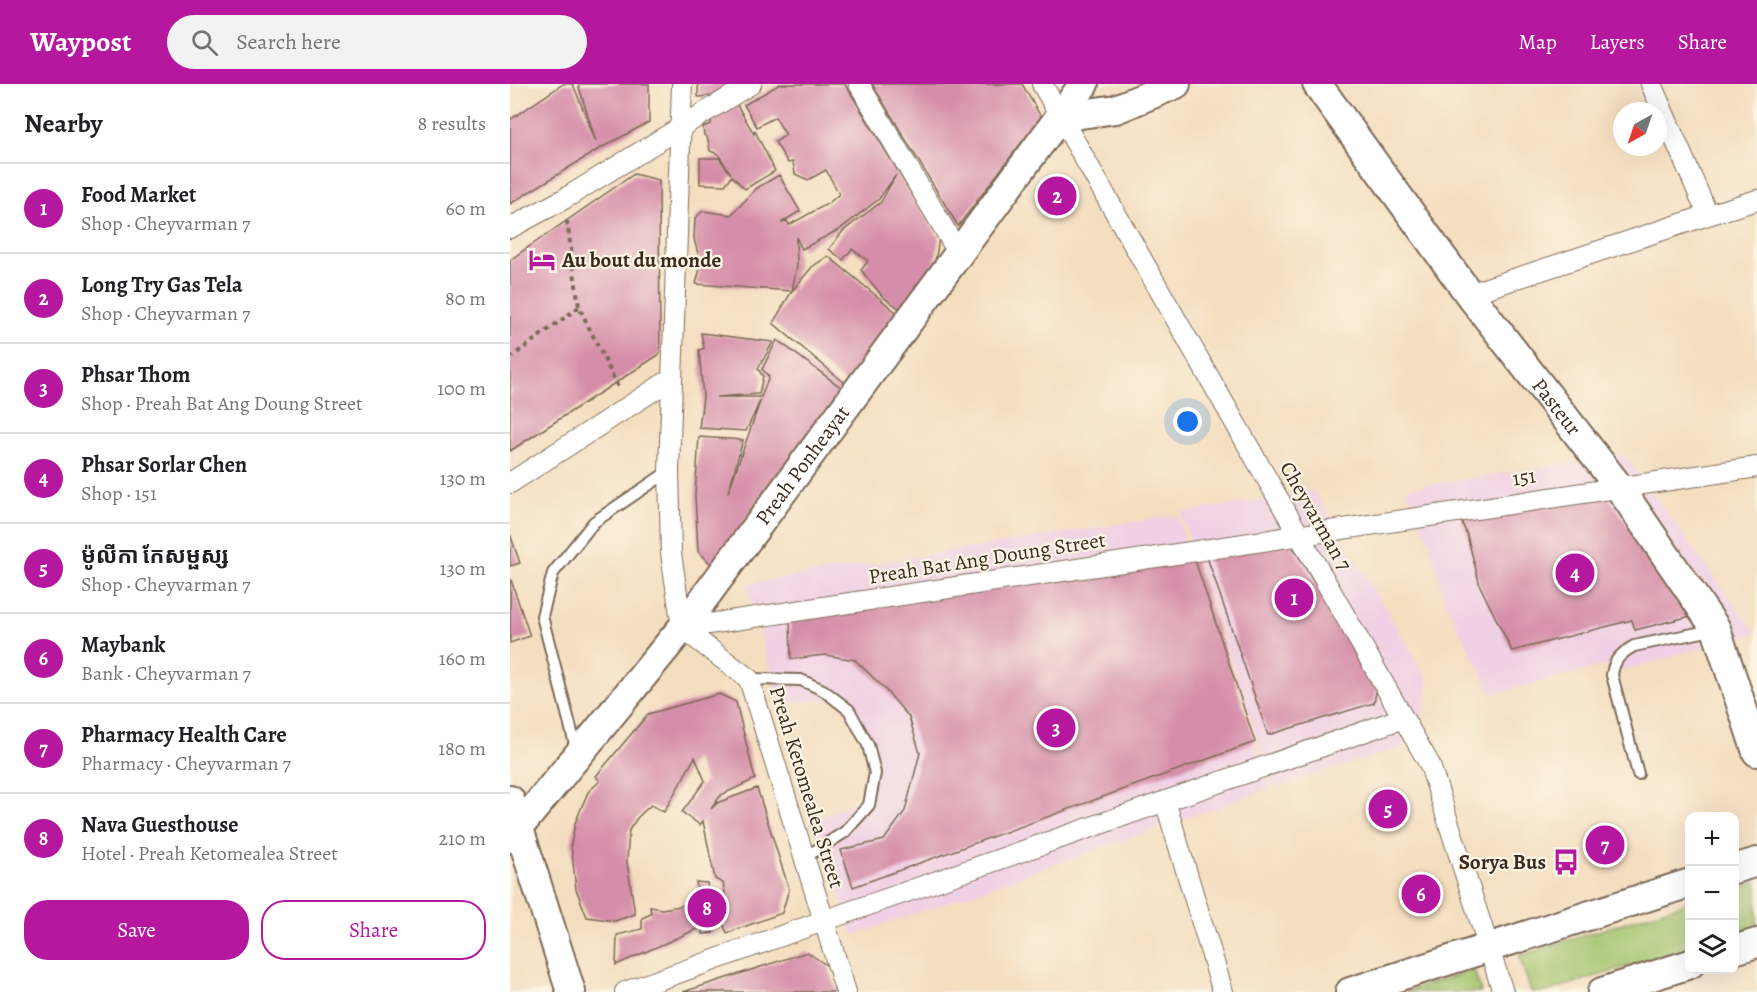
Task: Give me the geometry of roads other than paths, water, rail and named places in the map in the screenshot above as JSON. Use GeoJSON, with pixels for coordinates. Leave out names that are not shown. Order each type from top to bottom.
{"type":"FeatureCollection","features":[{"type":"Feature","properties":{"kind":"street"},"geometry":{"type":"LineString","coordinates":[[682,84],[669,471],[671,553],[682,628]]}},
{"type":"Feature","properties":{"kind":"street"},"geometry":{"type":"LineString","coordinates":[[510,228],[564,199],[751,84]]}},
{"type":"Feature","properties":{"kind":"street"},"geometry":{"type":"LineString","coordinates":[[859,84],[959,254]]}},
{"type":"Feature","properties":{"kind":"street","name":"Cheyvarman 7"},"geometry":{"type":"LineString","coordinates":[[1042,84],[1430,765],[1503,992]]}},
{"type":"Feature","properties":{"kind":"street","name":"Preah Ponheayat"},"geometry":{"type":"LineString","coordinates":[[514,832],[682,628],[1084,84]]}},
{"type":"Feature","properties":{"kind":"street"},"geometry":{"type":"LineString","coordinates":[[1060,117],[1116,109],[1176,84]]}},
{"type":"Feature","properties":{"kind":"street","name":"Pasteur"},"geometry":{"type":"LineString","coordinates":[[1317,84],[1469,294],[1619,487],[1716,629],[1757,752]]}},
{"type":"Feature","properties":{"kind":"street"},"geometry":{"type":"LineString","coordinates":[[1651,84],[1708,215]]}},
{"type":"Feature","properties":{"kind":"street"},"geometry":{"type":"LineString","coordinates":[[1469,294],[1757,200]]}},
{"type":"Feature","properties":{"kind":"street"},"geometry":{"type":"LineString","coordinates":[[510,483],[671,379]]}},
{"type":"Feature","properties":{"kind":"street","name":"151"},"geometry":{"type":"LineString","coordinates":[[1299,535],[1757,467]]}},
{"type":"Feature","properties":{"kind":"street","name":"Preah Bat Ang Doung Street"},"geometry":{"type":"LineString","coordinates":[[682,628],[1299,535]]}},
{"type":"Feature","properties":{"kind":"street","name":"Preah Ketomealea Street"},"geometry":{"type":"LineString","coordinates":[[682,628],[749,679],[846,992]]}},
{"type":"Feature","properties":{"kind":"street"},"geometry":{"type":"LineString","coordinates":[[625,992],[1403,718]]}},
{"type":"Feature","properties":{"kind":"street"},"geometry":{"type":"LineString","coordinates":[[510,800],[514,832],[571,992]]}},
{"type":"Feature","properties":{"kind":"street"},"geometry":{"type":"LineString","coordinates":[[1165,801],[1223,992]]}},
{"type":"Feature","properties":{"kind":"street"},"geometry":{"type":"LineString","coordinates":[[1739,867],[1757,862]]}},
{"type":"Feature","properties":{"kind":"street"},"geometry":{"type":"LineString","coordinates":[[1350,992],[1685,885]]}},
{"type":"Feature","properties":{"kind":"street"},"geometry":{"type":"LineString","coordinates":[[1739,948],[1757,943]]}},
{"type":"Feature","properties":{"kind":"street"},"geometry":{"type":"LineString","coordinates":[[1602,992],[1685,965]]}},
{"type":"Feature","properties":{"kind":"lane"},"geometry":{"type":"LineString","coordinates":[[578,756],[542,616],[553,573],[594,522],[669,471]]}},
{"type":"Feature","properties":{"kind":"lane"},"geometry":{"type":"LineString","coordinates":[[1638,774],[1612,675],[1614,662],[1622,653],[1634,646],[1716,629]]}},
{"type":"Feature","properties":{"kind":"lane"},"geometry":{"type":"LineString","coordinates":[[749,679],[801,681],[823,690],[849,711],[868,745],[875,773],[869,805],[845,832],[804,858]]}},
{"type":"Feature","properties":{"kind":"place","name":"Long Try Gas Tela"},"geometry":{"type":"Point","coordinates":[1057,196]}},
{"type":"Feature","properties":{"kind":"place","name":"Au bout du monde"},"geometry":{"type":"Point","coordinates":[542,260]}},
{"type":"Feature","properties":{"kind":"place","name":"Phsar Sorlar Chen"},"geometry":{"type":"Point","coordinates":[1575,573]}},
{"type":"Feature","properties":{"kind":"place","name":"Food Market"},"geometry":{"type":"Point","coordinates":[1294,598]}},
{"type":"Feature","properties":{"kind":"place","name":"Phsar Thom"},"geometry":{"type":"Point","coordinates":[1056,728]}},
{"type":"Feature","properties":{"kind":"place","name":"ម៉ូលីកា កែសម្ផស្ស"},"geometry":{"type":"Point","coordinates":[1388,809]}},
{"type":"Feature","properties":{"kind":"place","name":"Pharmacy Health Care"},"geometry":{"type":"Point","coordinates":[1605,845]}},
{"type":"Feature","properties":{"kind":"place","name":"Sorya Bus"},"geometry":{"type":"Point","coordinates":[1566,862]}},
{"type":"Feature","properties":{"kind":"place","name":"Maybank"},"geometry":{"type":"Point","coordinates":[1421,894]}},
{"type":"Feature","properties":{"kind":"place","name":"Nava Guesthouse"},"geometry":{"type":"Point","coordinates":[707,908]}}]}
